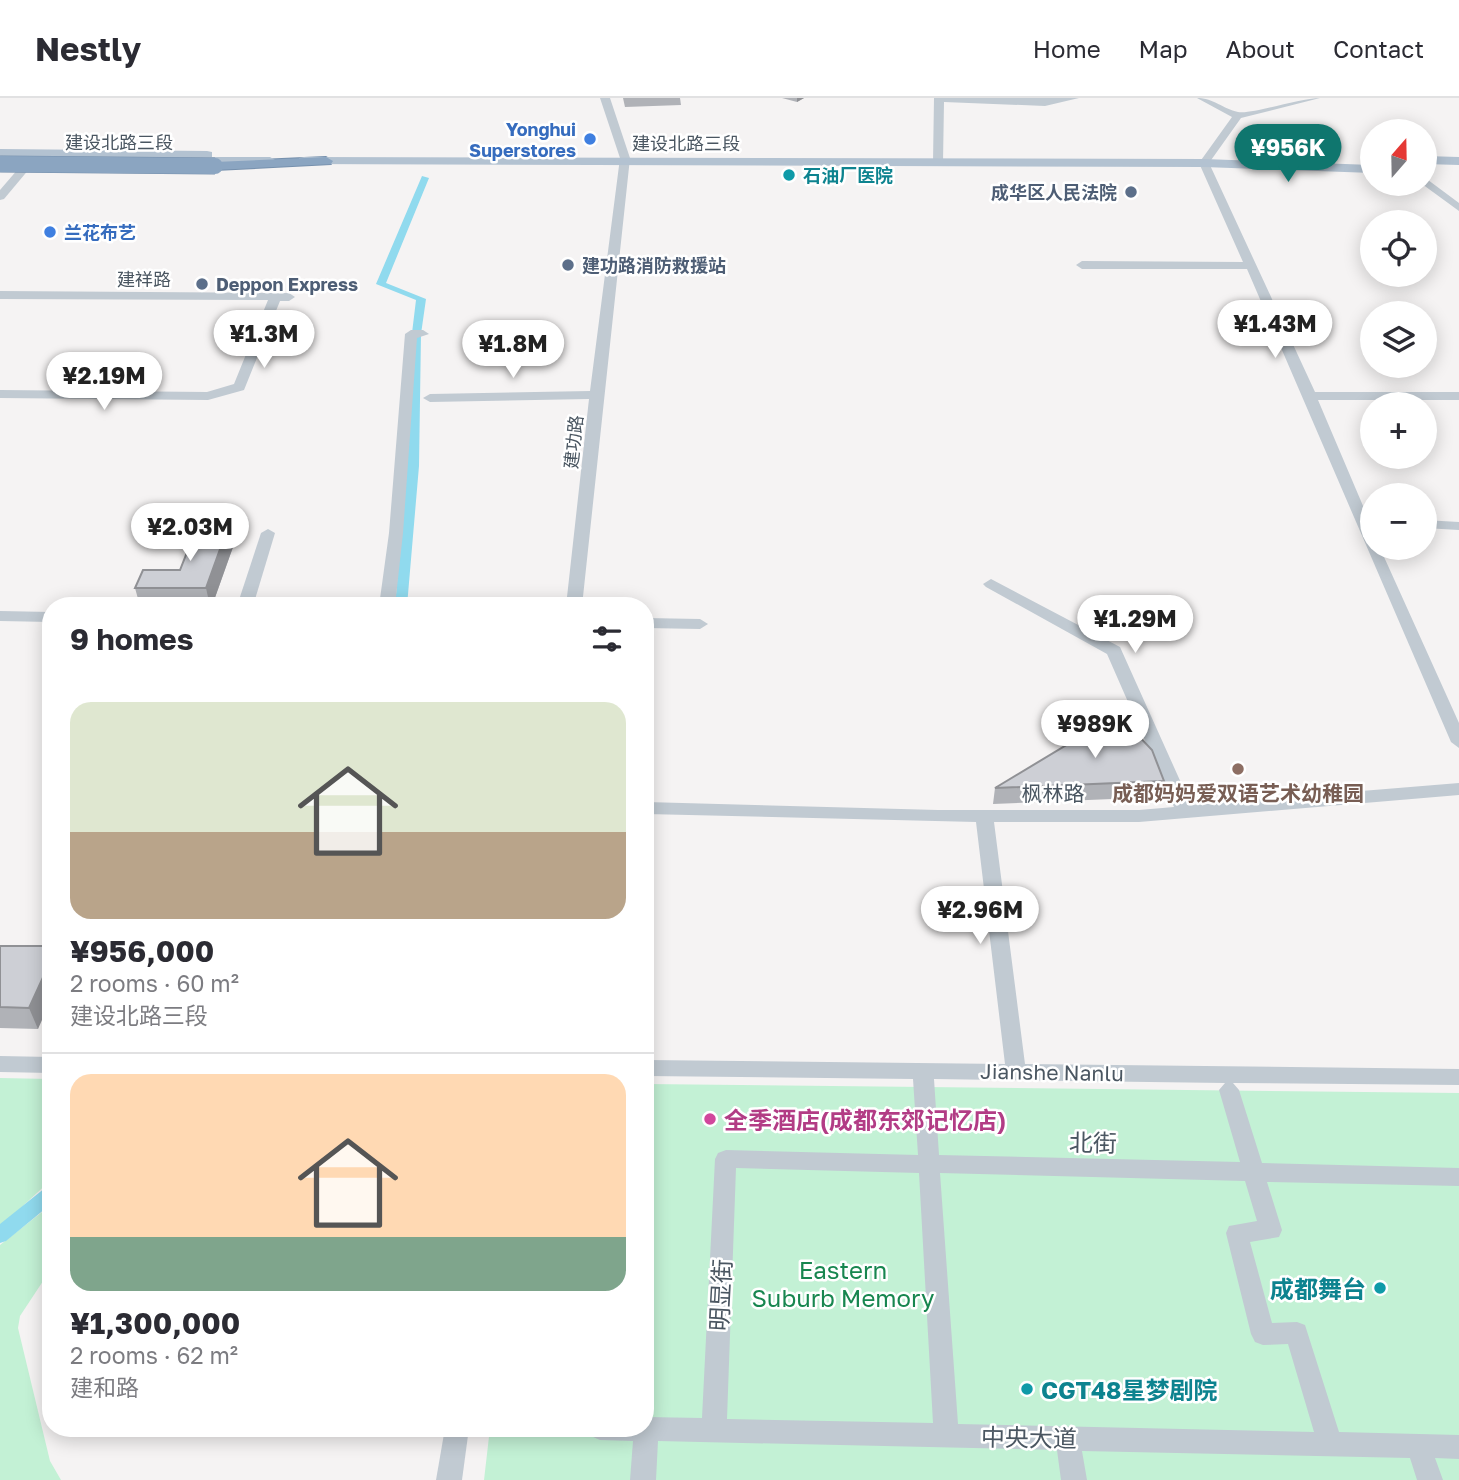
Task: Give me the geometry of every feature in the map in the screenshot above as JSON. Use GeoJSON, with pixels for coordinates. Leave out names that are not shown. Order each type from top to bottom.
{"type":"FeatureCollection","features":[{"type":"Feature","properties":{"kind":"highway"},"geometry":{"type":"LineString","coordinates":[[0,162],[215,166],[326,161]]}},
{"type":"Feature","properties":{"kind":"main road","name":"建设北路三段"},"geometry":{"type":"LineString","coordinates":[[0,153],[34,157],[326,161],[937,159],[1360,162]]}},
{"type":"Feature","properties":{"kind":"main road","name":"建设北路三段"},"geometry":{"type":"LineString","coordinates":[[0,162],[34,157],[624,160]]}},
{"type":"Feature","properties":{"kind":"main road"},"geometry":{"type":"LineString","coordinates":[[1437,163],[1459,163]]}},
{"type":"Feature","properties":{"kind":"street"},"geometry":{"type":"LineString","coordinates":[[605,98],[624,160]]}},
{"type":"Feature","properties":{"kind":"street"},"geometry":{"type":"LineString","coordinates":[[937,159],[939,98],[1045,103],[1074,98]]}},
{"type":"Feature","properties":{"kind":"street"},"geometry":{"type":"LineString","coordinates":[[1202,98],[1238,116],[1315,98]]}},
{"type":"Feature","properties":{"kind":"street"},"geometry":{"type":"LineString","coordinates":[[1238,116],[1206,160],[1250,266],[1360,507]]}},
{"type":"Feature","properties":{"kind":"street"},"geometry":{"type":"LineString","coordinates":[[0,197],[34,157]]}},
{"type":"Feature","properties":{"kind":"street","name":"建功路"},"geometry":{"type":"LineString","coordinates":[[575,597],[624,160]]}},
{"type":"Feature","properties":{"kind":"street"},"geometry":{"type":"LineString","coordinates":[[1437,190],[1459,208]]}},
{"type":"Feature","properties":{"kind":"street"},"geometry":{"type":"LineString","coordinates":[[1082,265],[1250,266]]}},
{"type":"Feature","properties":{"kind":"street","name":"建祥路"},"geometry":{"type":"LineString","coordinates":[[0,295],[282,297],[239,387],[208,396],[0,394]]}},
{"type":"Feature","properties":{"kind":"street"},"geometry":{"type":"LineString","coordinates":[[388,597],[397,520],[411,334],[423,334]]}},
{"type":"Feature","properties":{"kind":"street"},"geometry":{"type":"LineString","coordinates":[[430,398],[596,395]]}},
{"type":"Feature","properties":{"kind":"street"},"geometry":{"type":"LineString","coordinates":[[1310,396],[1459,396]]}},
{"type":"Feature","properties":{"kind":"street"},"geometry":{"type":"LineString","coordinates":[[1437,525],[1459,526]]}},
{"type":"Feature","properties":{"kind":"street"},"geometry":{"type":"LineString","coordinates":[[248,597],[268,533]]}},
{"type":"Feature","properties":{"kind":"street"},"geometry":{"type":"LineString","coordinates":[[1379,560],[1459,742]]}},
{"type":"Feature","properties":{"kind":"street"},"geometry":{"type":"LineString","coordinates":[[991,584],[1114,651],[1185,812]]}},
{"type":"Feature","properties":{"kind":"street"},"geometry":{"type":"LineString","coordinates":[[0,616],[42,617]]}},
{"type":"Feature","properties":{"kind":"street"},"geometry":{"type":"LineString","coordinates":[[654,623],[699,624]]}},
{"type":"Feature","properties":{"kind":"street","name":"枫林路"},"geometry":{"type":"LineString","coordinates":[[654,808],[984,816],[1139,816],[1459,789]]}},
{"type":"Feature","properties":{"kind":"street"},"geometry":{"type":"LineString","coordinates":[[984,816],[1016,1071]]}},
{"type":"Feature","properties":{"kind":"street"},"geometry":{"type":"LineString","coordinates":[[0,1064],[42,1065]]}},
{"type":"Feature","properties":{"kind":"street","name":"Jianshe Nanlu"},"geometry":{"type":"LineString","coordinates":[[654,1068],[1459,1077]]}},
{"type":"Feature","properties":{"kind":"street"},"geometry":{"type":"LineString","coordinates":[[923,1070],[946,1436]]}},
{"type":"Feature","properties":{"kind":"street"},"geometry":{"type":"LineString","coordinates":[[1229,1090],[1271,1230],[1237,1233],[1263,1334],[1297,1334],[1330,1444]]}},
{"type":"Feature","properties":{"kind":"street","name":"北街"},"geometry":{"type":"LineString","coordinates":[[726,1159],[1459,1177]]}},
{"type":"Feature","properties":{"kind":"street","name":"明显街"},"geometry":{"type":"LineString","coordinates":[[714,1431],[726,1159]]}},
{"type":"Feature","properties":{"kind":"street","name":"中央大道"},"geometry":{"type":"LineString","coordinates":[[654,1429],[1459,1447]]}},
{"type":"Feature","properties":{"kind":"street"},"geometry":{"type":"LineString","coordinates":[[449,1480],[456,1437]]}},
{"type":"Feature","properties":{"kind":"street"},"geometry":{"type":"LineString","coordinates":[[643,1480],[646,1437]]}},
{"type":"Feature","properties":{"kind":"street"},"geometry":{"type":"LineString","coordinates":[[1068,1438],[1074,1480]]}},
{"type":"Feature","properties":{"kind":"street"},"geometry":{"type":"LineString","coordinates":[[1418,1446],[1430,1480]]}},
{"type":"Feature","properties":{"kind":"green space"},"geometry":{"type":"Polygon","coordinates":[[[0,1078],[42,1079],[42,1188],[0,1227],[0,1078]]]}},
{"type":"Feature","properties":{"kind":"green space","name":"Eastern Suburb Memory"},"geometry":{"type":"Polygon","coordinates":[[[654,1084],[1459,1093],[1459,1480],[484,1480],[489,1437],[654,1437],[654,1084]]]}},
{"type":"Feature","properties":{"kind":"green space"},"geometry":{"type":"Polygon","coordinates":[[[42,1212],[42,1283],[20,1316],[18,1328],[42,1437],[44,1437],[50,1461],[61,1480],[0,1480],[0,1245],[42,1212]]]}},
{"type":"Feature","properties":{"kind":"building"},"geometry":{"type":"Polygon","coordinates":[[[197,527],[228,527],[206,588],[135,588],[143,570],[180,570],[197,527]]]}},
{"type":"Feature","properties":{"kind":"building"},"geometry":{"type":"Polygon","coordinates":[[[1118,714],[1152,750],[1164,781],[995,788],[1118,714]]]}},
{"type":"Feature","properties":{"kind":"building"},"geometry":{"type":"Polygon","coordinates":[[[0,946],[42,946],[42,980],[29,1008],[0,1007],[0,946]]]}},
{"type":"Feature","properties":{"kind":"waterway"},"geometry":{"type":"LineString","coordinates":[[417,333],[421,299],[381,284],[425,178]]}},
{"type":"Feature","properties":{"kind":"waterway"},"geometry":{"type":"LineString","coordinates":[[402,597],[413,466],[418,336]]}},
{"type":"Feature","properties":{"kind":"waterway"},"geometry":{"type":"LineString","coordinates":[[0,1235],[42,1200]]}},
{"type":"Feature","properties":{"kind":"place","name":"Yonghui Superstores"},"geometry":{"type":"Point","coordinates":[590,139]}},
{"type":"Feature","properties":{"kind":"place","name":"石油厂医院"},"geometry":{"type":"Point","coordinates":[789,175]}},
{"type":"Feature","properties":{"kind":"place","name":"成华区人民法院"},"geometry":{"type":"Point","coordinates":[1131,192]}},
{"type":"Feature","properties":{"kind":"place","name":"兰花布艺"},"geometry":{"type":"Point","coordinates":[50,232]}},
{"type":"Feature","properties":{"kind":"place","name":"建功路消防救援站"},"geometry":{"type":"Point","coordinates":[568,265]}},
{"type":"Feature","properties":{"kind":"place","name":"Deppon Express"},"geometry":{"type":"Point","coordinates":[202,284]}},
{"type":"Feature","properties":{"kind":"place","name":"成都妈妈爱双语艺术幼稚园"},"geometry":{"type":"Point","coordinates":[1238,769]}},
{"type":"Feature","properties":{"kind":"place","name":"全季酒店(成都东郊记忆店)"},"geometry":{"type":"Point","coordinates":[710,1119]}},
{"type":"Feature","properties":{"kind":"place","name":"成都舞台"},"geometry":{"type":"Point","coordinates":[1380,1288]}},
{"type":"Feature","properties":{"kind":"place","name":"CGT48星梦剧院"},"geometry":{"type":"Point","coordinates":[1027,1389]}}]}
